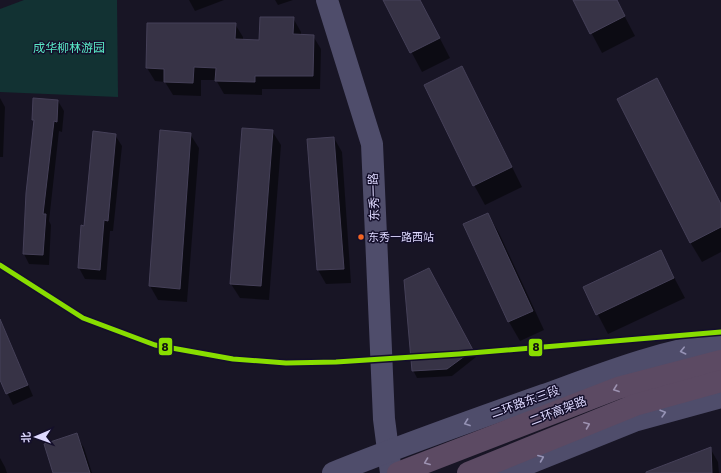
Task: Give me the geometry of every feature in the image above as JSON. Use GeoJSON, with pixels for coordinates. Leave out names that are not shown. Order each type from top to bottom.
{"type":"FeatureCollection","features":[{"type":"Feature","properties":{"kind":"highway","name":"二环高架路"},"geometry":{"type":"LineString","coordinates":[[398,473],[618,388],[721,361]]}},
{"type":"Feature","properties":{"kind":"highway","name":"二环高架路"},"geometry":{"type":"LineString","coordinates":[[468,473],[635,405],[721,381]]}},
{"type":"Feature","properties":{"kind":"main road","name":"东秀一路"},"geometry":{"type":"LineString","coordinates":[[327,0],[372,144],[384,419],[391,473]]}},
{"type":"Feature","properties":{"kind":"main road","name":"二环路东三段"},"geometry":{"type":"LineString","coordinates":[[333,473],[389,450],[608,372],[679,352],[721,343]]}},
{"type":"Feature","properties":{"kind":"main road"},"geometry":{"type":"LineString","coordinates":[[505,473],[634,421],[721,397]]}},
{"type":"Feature","properties":{"kind":"green space","name":"成华柳林游园"},"geometry":{"type":"Polygon","coordinates":[[[24,0],[117,0],[118,97],[0,92],[0,9],[24,0]]]}},
{"type":"Feature","properties":{"kind":"building"},"geometry":{"type":"Polygon","coordinates":[[[383,0],[420,0],[440,38],[410,53],[383,0]]]}},
{"type":"Feature","properties":{"kind":"building"},"geometry":{"type":"Polygon","coordinates":[[[573,0],[617,0],[625,16],[590,34],[573,0]]]}},
{"type":"Feature","properties":{"kind":"building"},"geometry":{"type":"Polygon","coordinates":[[[260,17],[294,17],[293,34],[314,35],[313,76],[255,76],[255,82],[215,81],[216,68],[194,67],[193,83],[164,82],[164,69],[146,68],[147,23],[236,23],[235,39],[259,40],[260,17]]]}},
{"type":"Feature","properties":{"kind":"building"},"geometry":{"type":"Polygon","coordinates":[[[462,66],[512,167],[473,186],[424,85],[462,66]]]}},
{"type":"Feature","properties":{"kind":"building"},"geometry":{"type":"Polygon","coordinates":[[[657,78],[721,204],[721,227],[690,243],[617,99],[657,78]]]}},
{"type":"Feature","properties":{"kind":"building"},"geometry":{"type":"Polygon","coordinates":[[[33,98],[58,100],[57,122],[54,121],[43,214],[46,214],[43,255],[23,254],[26,193],[34,120],[32,120],[33,98]]]}},
{"type":"Feature","properties":{"kind":"building"},"geometry":{"type":"Polygon","coordinates":[[[242,128],[273,130],[261,286],[230,284],[242,128]]]}},
{"type":"Feature","properties":{"kind":"building"},"geometry":{"type":"Polygon","coordinates":[[[160,130],[191,133],[180,289],[149,286],[160,130]]]}},
{"type":"Feature","properties":{"kind":"building"},"geometry":{"type":"Polygon","coordinates":[[[93,131],[116,134],[108,221],[104,220],[100,270],[78,268],[81,225],[84,226],[93,131]]]}},
{"type":"Feature","properties":{"kind":"building"},"geometry":{"type":"Polygon","coordinates":[[[334,137],[344,269],[317,270],[307,139],[334,137]]]}},
{"type":"Feature","properties":{"kind":"building"},"geometry":{"type":"Polygon","coordinates":[[[488,213],[533,311],[508,322],[463,224],[488,213]]]}},
{"type":"Feature","properties":{"kind":"building"},"geometry":{"type":"Polygon","coordinates":[[[661,250],[674,278],[596,315],[583,287],[661,250]]]}},
{"type":"Feature","properties":{"kind":"building"},"geometry":{"type":"Polygon","coordinates":[[[429,268],[473,350],[447,369],[412,371],[404,280],[429,268]]]}},
{"type":"Feature","properties":{"kind":"building"},"geometry":{"type":"Polygon","coordinates":[[[0,319],[28,385],[6,394],[0,380],[0,319]]]}},
{"type":"Feature","properties":{"kind":"building"},"geometry":{"type":"Polygon","coordinates":[[[77,433],[90,473],[53,473],[44,444],[77,433]]]}},
{"type":"Feature","properties":{"kind":"building"},"geometry":{"type":"Polygon","coordinates":[[[711,447],[712,473],[646,473],[646,472],[711,447]]]}},
{"type":"Feature","properties":{"kind":"transit line","name":"8"},"geometry":{"type":"LineString","coordinates":[[0,265],[83,318],[155,345],[233,359],[286,363],[336,362],[459,354],[721,332]]}},
{"type":"Feature","properties":{"kind":"place","name":"东秀一路西站"},"geometry":{"type":"Point","coordinates":[361,237]}}]}
